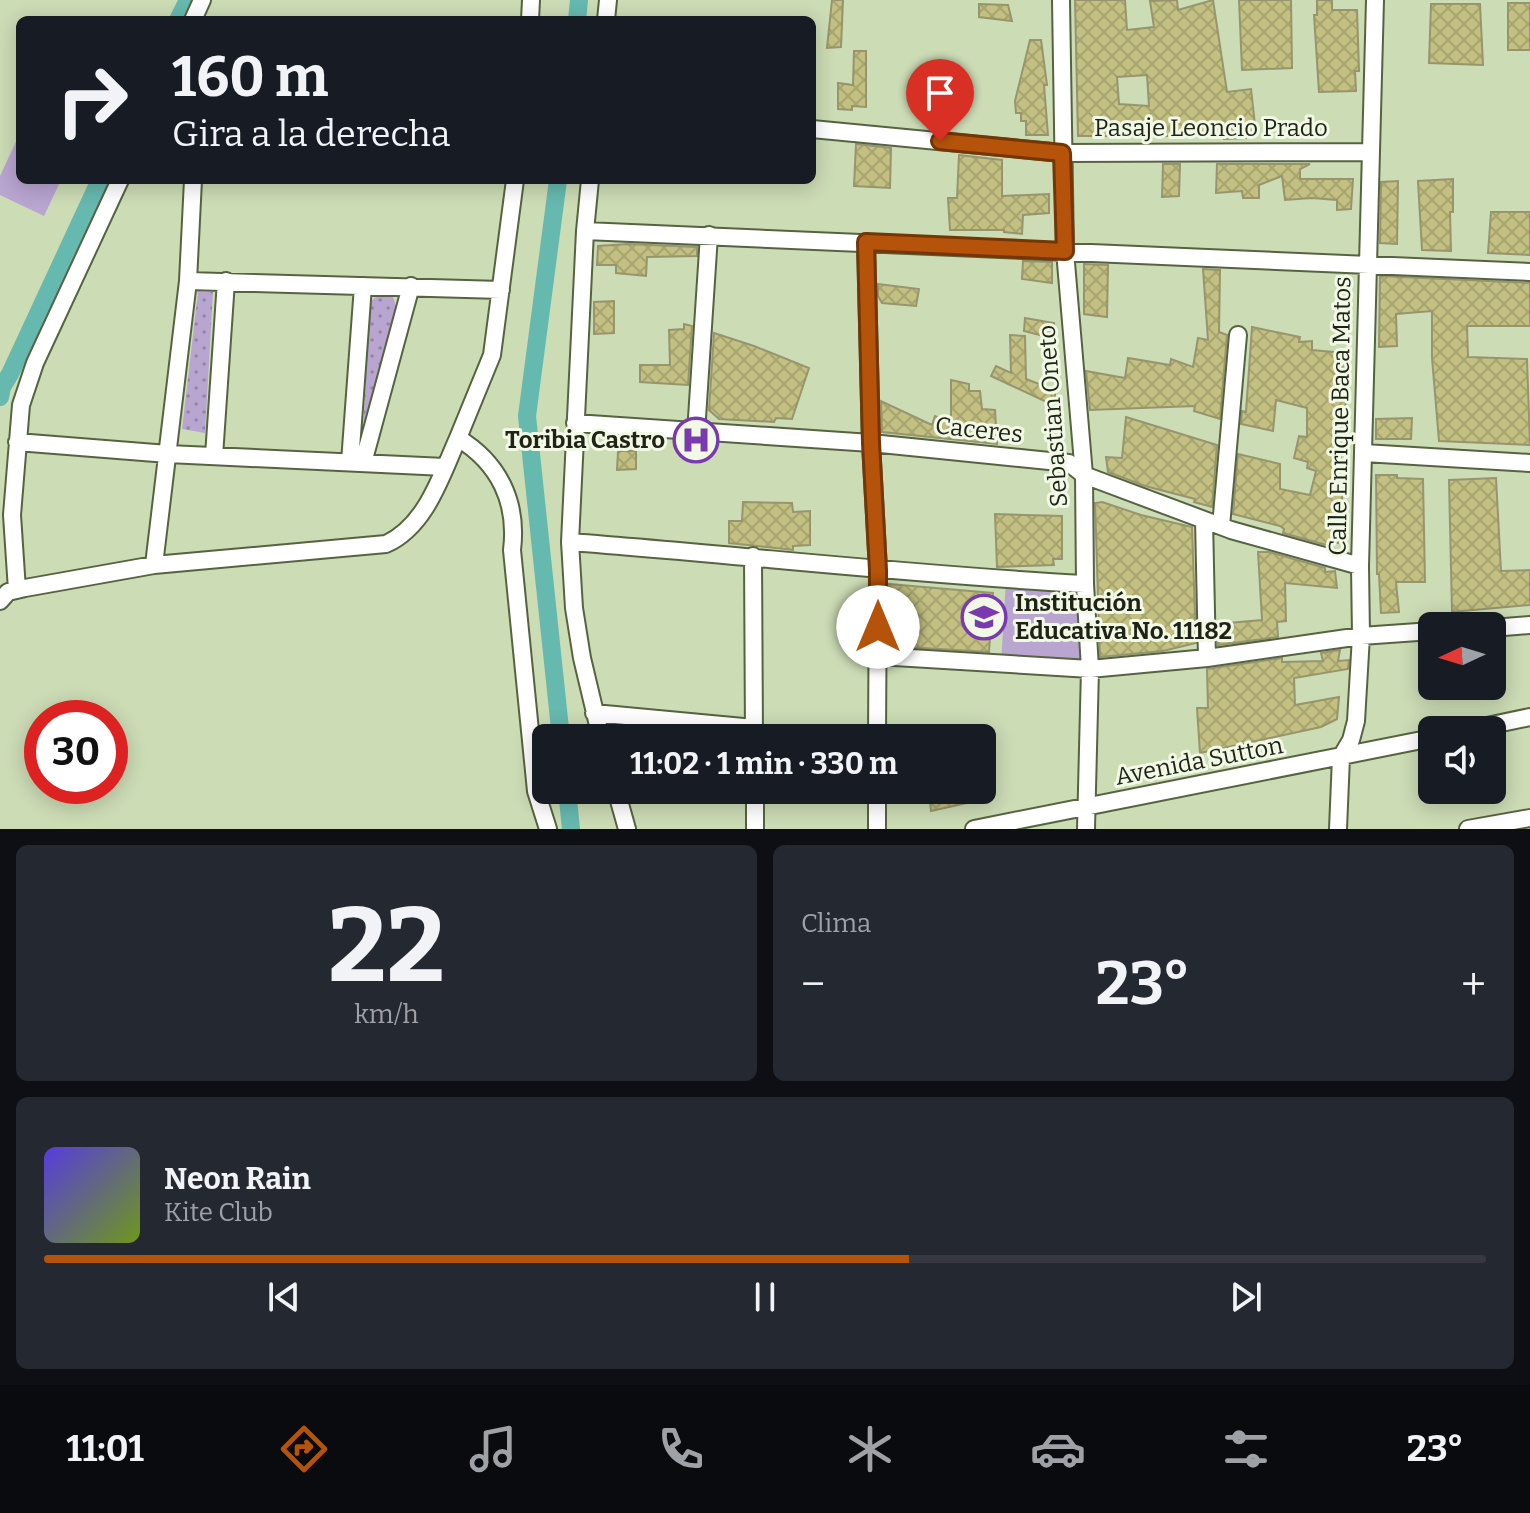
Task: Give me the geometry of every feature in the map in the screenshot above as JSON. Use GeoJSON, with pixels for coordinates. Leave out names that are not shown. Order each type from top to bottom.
{"type":"FeatureCollection","features":[{"type":"Feature","properties":{"kind":"street","name":"Sebastian Oneto"},"geometry":{"type":"LineString","coordinates":[[1061,0],[1065,251],[1084,475],[1090,669],[1086,829]]}},
{"type":"Feature","properties":{"kind":"street","name":"Calle Enrique Baca Matos"},"geometry":{"type":"LineString","coordinates":[[1338,829],[1341,757],[1351,740],[1356,721],[1361,636],[1360,566],[1375,0]]}},
{"type":"Feature","properties":{"kind":"street","name":"Pasaje Leoncio Prado"},"geometry":{"type":"LineString","coordinates":[[816,129],[1062,153],[1371,152]]}},
{"type":"Feature","properties":{"kind":"street"},"geometry":{"type":"LineString","coordinates":[[118,184],[25,387],[17,442],[8,595],[154,565],[386,544],[397,539],[414,525],[445,467],[492,355],[514,184]]}},
{"type":"Feature","properties":{"kind":"street"},"geometry":{"type":"LineString","coordinates":[[154,565],[188,281],[193,184]]}},
{"type":"Feature","properties":{"kind":"street"},"geometry":{"type":"LineString","coordinates":[[590,184],[570,542],[574,608],[597,724]]}},
{"type":"Feature","properties":{"kind":"street"},"geometry":{"type":"LineString","coordinates":[[585,231],[1530,272]]}},
{"type":"Feature","properties":{"kind":"street"},"geometry":{"type":"LineString","coordinates":[[696,433],[709,235]]}},
{"type":"Feature","properties":{"kind":"street"},"geometry":{"type":"LineString","coordinates":[[866,242],[878,570],[877,724]]}},
{"type":"Feature","properties":{"kind":"street"},"geometry":{"type":"LineString","coordinates":[[188,281],[501,290]]}},
{"type":"Feature","properties":{"kind":"street"},"geometry":{"type":"LineString","coordinates":[[214,456],[226,281]]}},
{"type":"Feature","properties":{"kind":"street"},"geometry":{"type":"LineString","coordinates":[[357,463],[363,286]]}},
{"type":"Feature","properties":{"kind":"street"},"geometry":{"type":"LineString","coordinates":[[357,463],[411,286]]}},
{"type":"Feature","properties":{"kind":"street"},"geometry":{"type":"LineString","coordinates":[[1221,526],[1238,335]]}},
{"type":"Feature","properties":{"kind":"street","name":"Caceres"},"geometry":{"type":"LineString","coordinates":[[575,423],[871,443],[1069,463],[1084,475],[1204,520],[1360,566]]}},
{"type":"Feature","properties":{"kind":"street"},"geometry":{"type":"LineString","coordinates":[[458,438],[492,467],[511,507],[512,550],[536,791],[548,829]]}},
{"type":"Feature","properties":{"kind":"street"},"geometry":{"type":"LineString","coordinates":[[17,442],[168,454],[445,467]]}},
{"type":"Feature","properties":{"kind":"street"},"geometry":{"type":"LineString","coordinates":[[1364,453],[1530,463]]}},
{"type":"Feature","properties":{"kind":"street"},"geometry":{"type":"LineString","coordinates":[[1204,520],[1207,658]]}},
{"type":"Feature","properties":{"kind":"street"},"geometry":{"type":"LineString","coordinates":[[570,542],[753,556],[878,570],[1085,584]]}},
{"type":"Feature","properties":{"kind":"street"},"geometry":{"type":"LineString","coordinates":[[753,556],[754,724]]}},
{"type":"Feature","properties":{"kind":"street"},"geometry":{"type":"LineString","coordinates":[[1506,627],[1530,625]]}},
{"type":"Feature","properties":{"kind":"street"},"geometry":{"type":"LineString","coordinates":[[878,656],[1090,669],[1207,658],[1361,636],[1418,632]]}},
{"type":"Feature","properties":{"kind":"street"},"geometry":{"type":"LineString","coordinates":[[594,713],[682,724]]}},
{"type":"Feature","properties":{"kind":"street"},"geometry":{"type":"LineString","coordinates":[[1506,722],[1530,717]]}},
{"type":"Feature","properties":{"kind":"street","name":"Avenida Sutton"},"geometry":{"type":"LineString","coordinates":[[974,829],[1418,741]]}},
{"type":"Feature","properties":{"kind":"street"},"geometry":{"type":"LineString","coordinates":[[620,804],[627,829]]}},
{"type":"Feature","properties":{"kind":"street"},"geometry":{"type":"LineString","coordinates":[[755,804],[755,829]]}},
{"type":"Feature","properties":{"kind":"street"},"geometry":{"type":"LineString","coordinates":[[877,804],[877,829]]}},
{"type":"Feature","properties":{"kind":"street"},"geometry":{"type":"LineString","coordinates":[[1468,829],[1530,818]]}},
{"type":"Feature","properties":{"kind":"shaded area"},"geometry":{"type":"Polygon","coordinates":[[[16,142],[16,184],[59,184],[44,216],[0,195],[0,176],[16,142]]]}},
{"type":"Feature","properties":{"kind":"shaded area"},"geometry":{"type":"Polygon","coordinates":[[[198,292],[213,292],[205,433],[182,429],[198,292]]]}},
{"type":"Feature","properties":{"kind":"shaded area"},"geometry":{"type":"Polygon","coordinates":[[[377,296],[393,297],[396,306],[366,432],[363,431],[370,302],[377,296]]]}},
{"type":"Feature","properties":{"kind":"shaded area"},"geometry":{"type":"Polygon","coordinates":[[[1006,580],[1085,584],[1090,669],[1001,664],[1006,580]]]}},
{"type":"Feature","properties":{"kind":"building"},"geometry":{"type":"Polygon","coordinates":[[[832,0],[843,0],[841,47],[827,48],[832,0]]]}},
{"type":"Feature","properties":{"kind":"building"},"geometry":{"type":"Polygon","coordinates":[[[1075,0],[1125,0],[1127,30],[1154,27],[1150,1],[1177,0],[1178,10],[1213,0],[1227,92],[1251,89],[1256,134],[1245,133],[1246,138],[1224,139],[1223,133],[1078,136],[1075,0]],[[1147,75],[1117,77],[1119,104],[1149,106],[1147,75]]]}},
{"type":"Feature","properties":{"kind":"building"},"geometry":{"type":"Polygon","coordinates":[[[1239,0],[1291,0],[1292,68],[1242,70],[1239,0]]]}},
{"type":"Feature","properties":{"kind":"building"},"geometry":{"type":"Polygon","coordinates":[[[1317,0],[1332,0],[1332,10],[1357,10],[1359,71],[1355,71],[1356,91],[1319,92],[1314,15],[1317,15],[1317,0]]]}},
{"type":"Feature","properties":{"kind":"building"},"geometry":{"type":"Polygon","coordinates":[[[1508,3],[1530,3],[1530,50],[1508,50],[1508,3]]]}},
{"type":"Feature","properties":{"kind":"building"},"geometry":{"type":"Polygon","coordinates":[[[979,4],[1008,5],[1012,21],[979,17],[979,4]]]}},
{"type":"Feature","properties":{"kind":"building"},"geometry":{"type":"Polygon","coordinates":[[[1431,4],[1480,4],[1483,65],[1429,63],[1431,4]]]}},
{"type":"Feature","properties":{"kind":"building"},"geometry":{"type":"Polygon","coordinates":[[[1030,40],[1041,40],[1047,85],[1044,85],[1048,135],[1026,135],[1026,121],[1021,121],[1021,113],[1016,113],[1015,101],[1030,40]]]}},
{"type":"Feature","properties":{"kind":"building"},"geometry":{"type":"Polygon","coordinates":[[[854,51],[866,51],[866,107],[838,109],[838,83],[853,85],[854,51]]]}},
{"type":"Feature","properties":{"kind":"building"},"geometry":{"type":"Polygon","coordinates":[[[856,144],[891,148],[890,188],[854,186],[856,144]]]}},
{"type":"Feature","properties":{"kind":"building"},"geometry":{"type":"Polygon","coordinates":[[[959,155],[1002,160],[1002,196],[1049,194],[1049,213],[1023,215],[1022,234],[1004,230],[950,230],[948,198],[957,198],[959,155]]]}},
{"type":"Feature","properties":{"kind":"building"},"geometry":{"type":"Polygon","coordinates":[[[1163,164],[1180,164],[1179,196],[1162,197],[1163,164]]]}},
{"type":"Feature","properties":{"kind":"building"},"geometry":{"type":"Polygon","coordinates":[[[1217,164],[1310,164],[1300,169],[1300,179],[1353,179],[1351,209],[1337,210],[1337,200],[1285,200],[1282,176],[1259,185],[1259,198],[1243,198],[1242,191],[1216,193],[1217,164]]]}},
{"type":"Feature","properties":{"kind":"building"},"geometry":{"type":"Polygon","coordinates":[[[1453,179],[1451,251],[1422,250],[1418,181],[1453,179]]]}},
{"type":"Feature","properties":{"kind":"building"},"geometry":{"type":"Polygon","coordinates":[[[1398,181],[1397,244],[1380,243],[1381,182],[1398,181]]]}},
{"type":"Feature","properties":{"kind":"building"},"geometry":{"type":"Polygon","coordinates":[[[1491,212],[1530,212],[1530,255],[1488,253],[1491,212]]]}},
{"type":"Feature","properties":{"kind":"building"},"geometry":{"type":"Polygon","coordinates":[[[598,246],[697,247],[697,256],[647,257],[646,276],[616,273],[616,265],[597,265],[598,246]]]}},
{"type":"Feature","properties":{"kind":"building"},"geometry":{"type":"Polygon","coordinates":[[[1023,261],[1052,262],[1052,283],[1022,279],[1023,261]]]}},
{"type":"Feature","properties":{"kind":"building"},"geometry":{"type":"Polygon","coordinates":[[[1084,264],[1108,265],[1107,317],[1084,314],[1084,264]]]}},
{"type":"Feature","properties":{"kind":"building"},"geometry":{"type":"Polygon","coordinates":[[[1203,269],[1220,270],[1219,332],[1227,335],[1220,419],[1194,411],[1195,406],[1090,410],[1086,371],[1125,378],[1128,358],[1170,365],[1171,359],[1193,367],[1198,338],[1208,340],[1203,269]]]}},
{"type":"Feature","properties":{"kind":"building"},"geometry":{"type":"Polygon","coordinates":[[[1380,276],[1530,283],[1530,326],[1467,326],[1468,357],[1527,359],[1530,445],[1439,441],[1432,358],[1432,311],[1396,314],[1397,346],[1379,347],[1380,276]]]}},
{"type":"Feature","properties":{"kind":"building"},"geometry":{"type":"Polygon","coordinates":[[[878,284],[919,289],[916,306],[882,303],[878,296],[878,284]]]}},
{"type":"Feature","properties":{"kind":"building"},"geometry":{"type":"Polygon","coordinates":[[[614,301],[614,333],[594,334],[594,302],[614,301]]]}},
{"type":"Feature","properties":{"kind":"building"},"geometry":{"type":"Polygon","coordinates":[[[1025,318],[1054,323],[1055,339],[1024,331],[1025,318]]]}},
{"type":"Feature","properties":{"kind":"building"},"geometry":{"type":"Polygon","coordinates":[[[684,324],[692,326],[688,385],[640,382],[640,365],[670,365],[669,330],[684,329],[684,324]]]}},
{"type":"Feature","properties":{"kind":"building"},"geometry":{"type":"Polygon","coordinates":[[[1252,327],[1300,337],[1299,342],[1312,341],[1312,350],[1344,353],[1346,399],[1341,437],[1340,488],[1343,489],[1338,543],[1331,542],[1330,546],[1283,533],[1284,529],[1280,526],[1233,514],[1238,454],[1280,464],[1280,489],[1310,495],[1316,471],[1307,468],[1308,462],[1294,458],[1299,436],[1307,437],[1307,408],[1276,400],[1273,431],[1241,424],[1242,411],[1246,412],[1252,327]]]}},
{"type":"Feature","properties":{"kind":"building"},"geometry":{"type":"Polygon","coordinates":[[[714,333],[809,368],[792,419],[776,418],[774,422],[719,419],[709,410],[714,333]]]}},
{"type":"Feature","properties":{"kind":"building"},"geometry":{"type":"Polygon","coordinates":[[[1010,335],[1025,336],[1026,379],[1055,390],[1055,406],[991,376],[996,366],[1011,373],[1010,335]]]}},
{"type":"Feature","properties":{"kind":"building"},"geometry":{"type":"Polygon","coordinates":[[[951,380],[969,384],[969,391],[980,391],[982,409],[995,410],[997,444],[882,432],[881,401],[932,425],[935,416],[951,423],[951,380]]]}},
{"type":"Feature","properties":{"kind":"building"},"geometry":{"type":"Polygon","coordinates":[[[1126,417],[1217,445],[1212,507],[1108,472],[1106,457],[1122,458],[1126,417]]]}},
{"type":"Feature","properties":{"kind":"building"},"geometry":{"type":"Polygon","coordinates":[[[1412,418],[1411,439],[1376,439],[1376,419],[1412,418]]]}},
{"type":"Feature","properties":{"kind":"building"},"geometry":{"type":"Polygon","coordinates":[[[618,451],[636,451],[636,469],[617,470],[618,451]]]}},
{"type":"Feature","properties":{"kind":"building"},"geometry":{"type":"Polygon","coordinates":[[[1376,475],[1423,479],[1425,582],[1396,582],[1399,612],[1381,613],[1377,574],[1376,475]]]}},
{"type":"Feature","properties":{"kind":"building"},"geometry":{"type":"Polygon","coordinates":[[[1496,478],[1501,571],[1530,570],[1530,605],[1452,612],[1449,480],[1496,478]]]}},
{"type":"Feature","properties":{"kind":"building"},"geometry":{"type":"Polygon","coordinates":[[[743,502],[792,503],[793,512],[810,511],[810,545],[793,546],[793,550],[729,543],[729,521],[742,521],[743,502]]]}},
{"type":"Feature","properties":{"kind":"building"},"geometry":{"type":"Polygon","coordinates":[[[1102,502],[1192,527],[1196,643],[1163,651],[1100,657],[1095,503],[1102,502]]]}},
{"type":"Feature","properties":{"kind":"building"},"geometry":{"type":"Polygon","coordinates":[[[995,514],[1062,516],[1062,559],[1053,559],[1054,565],[997,567],[995,514]]]}},
{"type":"Feature","properties":{"kind":"building"},"geometry":{"type":"Polygon","coordinates":[[[1258,552],[1269,552],[1325,568],[1325,572],[1335,571],[1337,588],[1285,583],[1286,621],[1277,622],[1278,637],[1218,645],[1217,624],[1262,620],[1258,552]]]}},
{"type":"Feature","properties":{"kind":"building"},"geometry":{"type":"Polygon","coordinates":[[[889,584],[993,593],[989,652],[889,646],[889,584]]]}},
{"type":"Feature","properties":{"kind":"building"},"geometry":{"type":"Polygon","coordinates":[[[1340,650],[1338,661],[1349,660],[1348,669],[1294,678],[1295,705],[1339,697],[1337,719],[1321,727],[1200,753],[1197,708],[1208,708],[1207,669],[1282,658],[1282,662],[1323,661],[1321,653],[1340,650]]]}},
{"type":"Feature","properties":{"kind":"building"},"geometry":{"type":"Polygon","coordinates":[[[930,804],[962,804],[931,811],[930,804]]]}},
{"type":"Feature","properties":{"kind":"waterway"},"geometry":{"type":"LineString","coordinates":[[180,16],[188,0]]}},
{"type":"Feature","properties":{"kind":"waterway"},"geometry":{"type":"LineString","coordinates":[[577,16],[579,0]]}},
{"type":"Feature","properties":{"kind":"waterway"},"geometry":{"type":"LineString","coordinates":[[0,397],[98,184]]}},
{"type":"Feature","properties":{"kind":"waterway"},"geometry":{"type":"LineString","coordinates":[[557,184],[527,416],[560,724]]}},
{"type":"Feature","properties":{"kind":"waterway"},"geometry":{"type":"LineString","coordinates":[[568,804],[571,829]]}},
{"type":"Feature","properties":{"kind":"place","name":"Toribia Castro"},"geometry":{"type":"Point","coordinates":[696,440]}},
{"type":"Feature","properties":{"kind":"place","name":"Institución Educativa No. 11182"},"geometry":{"type":"Point","coordinates":[984,617]}},
{"type":"Feature","properties":{"kind":"route"},"geometry":{"type":"LineString","coordinates":[[878,627],[866,242],[1065,251],[1062,153],[940,141]]}}]}
